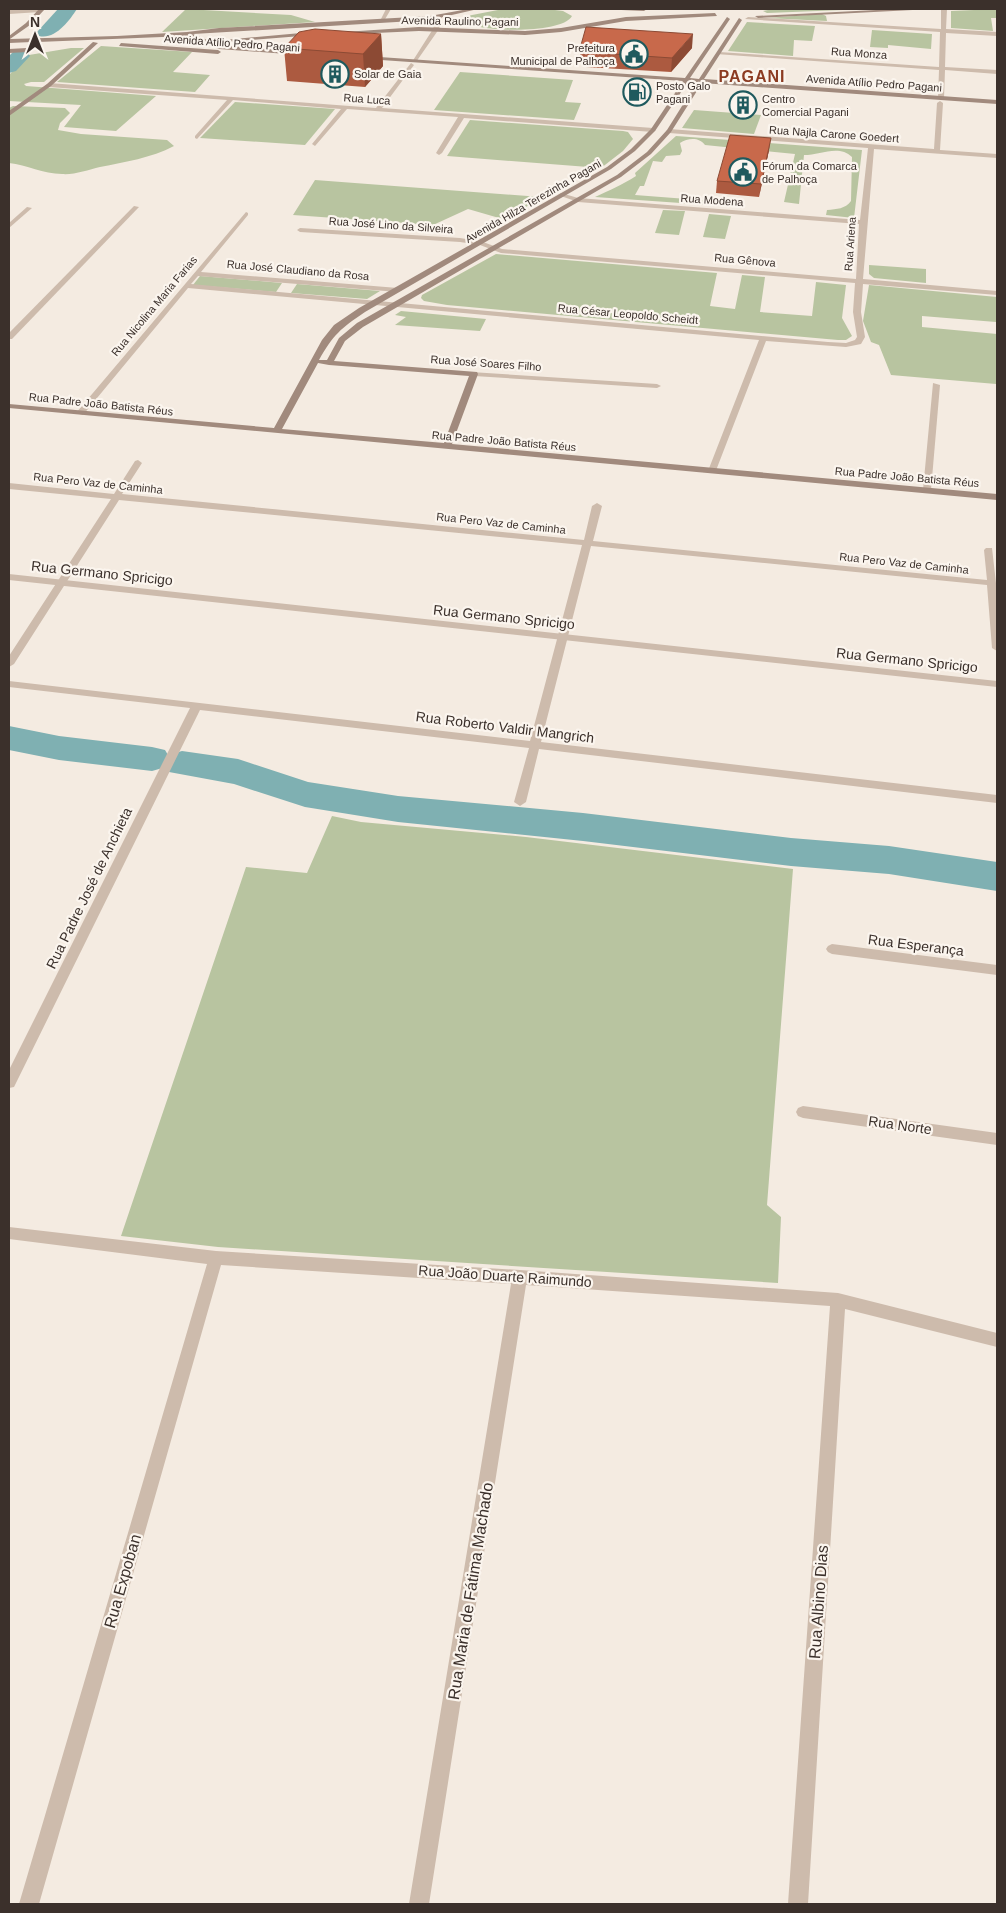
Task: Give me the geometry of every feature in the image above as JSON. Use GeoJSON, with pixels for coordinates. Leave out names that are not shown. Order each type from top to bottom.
{"type":"FeatureCollection","features":[{"type":"Feature","properties":{"kind":"main road","name":"Avenida Raulino Pagani"},"geometry":{"type":"LineString","coordinates":[[188,34],[219,30],[439,17],[475,9]]}},
{"type":"Feature","properties":{"kind":"main road"},"geometry":{"type":"LineString","coordinates":[[602,9],[644,9]]}},
{"type":"Feature","properties":{"kind":"main road"},"geometry":{"type":"LineString","coordinates":[[754,9],[759,12],[758,16]]}},
{"type":"Feature","properties":{"kind":"main road"},"geometry":{"type":"LineString","coordinates":[[715,12],[727,19],[739,20],[758,16],[929,9]]}},
{"type":"Feature","properties":{"kind":"main road"},"geometry":{"type":"LineString","coordinates":[[9,40],[41,10]]}},
{"type":"Feature","properties":{"kind":"main road","name":"Avenida Raulino Pagani"},"geometry":{"type":"LineString","coordinates":[[178,49],[204,42],[248,37],[436,29],[500,33],[537,32],[626,20],[715,12]]}},
{"type":"Feature","properties":{"kind":"main road","name":"Avenida Hilza Terezinha Pagani"},"geometry":{"type":"LineString","coordinates":[[276,432],[325,342],[337,327],[345,320],[561,196],[633,150],[653,130],[727,19]]}},
{"type":"Feature","properties":{"kind":"main road","name":"Avenida Hilza Terezinha Pagani"},"geometry":{"type":"LineString","coordinates":[[329,363],[336,349],[349,333],[635,165],[669,131],[739,20]]}},
{"type":"Feature","properties":{"kind":"main road"},"geometry":{"type":"LineString","coordinates":[[28,24],[26,28],[27,35],[33,43]]}},
{"type":"Feature","properties":{"kind":"main road","name":"Avenida Atílio Pedro Pagani"},"geometry":{"type":"LineString","coordinates":[[188,34],[219,47],[303,55],[95,44],[33,43],[188,34]]}},
{"type":"Feature","properties":{"kind":"main road"},"geometry":{"type":"LineString","coordinates":[[9,40],[33,43]]}},
{"type":"Feature","properties":{"kind":"main road"},"geometry":{"type":"LineString","coordinates":[[9,51],[21,51],[33,43]]}},
{"type":"Feature","properties":{"kind":"main road"},"geometry":{"type":"LineString","coordinates":[[9,114],[49,85],[95,44]]}},
{"type":"Feature","properties":{"kind":"main road","name":"Avenida Atílio Pedro Pagani"},"geometry":{"type":"LineString","coordinates":[[362,60],[941,100],[997,102]]}},
{"type":"Feature","properties":{"kind":"main road","name":"Avenida Atílio Pedro Pagani"},"geometry":{"type":"LineString","coordinates":[[941,100],[997,107]]}},
{"type":"Feature","properties":{"kind":"main road"},"geometry":{"type":"LineString","coordinates":[[653,130],[669,131]]}},
{"type":"Feature","properties":{"kind":"main road"},"geometry":{"type":"LineString","coordinates":[[579,185],[596,189]]}},
{"type":"Feature","properties":{"kind":"main road","name":"Rua José Soares Filho"},"geometry":{"type":"LineString","coordinates":[[314,362],[474,374]]}},
{"type":"Feature","properties":{"kind":"main road"},"geometry":{"type":"LineString","coordinates":[[447,447],[474,374]]}},
{"type":"Feature","properties":{"kind":"main road","name":"Rua Padre João Batista Réus"},"geometry":{"type":"LineString","coordinates":[[9,406],[997,497]]}},
{"type":"Feature","properties":{"kind":"street"},"geometry":{"type":"LineString","coordinates":[[382,20],[388,9]]}},
{"type":"Feature","properties":{"kind":"street"},"geometry":{"type":"LineString","coordinates":[[937,151],[944,9]]}},
{"type":"Feature","properties":{"kind":"street"},"geometry":{"type":"LineString","coordinates":[[9,12],[41,10]]}},
{"type":"Feature","properties":{"kind":"street"},"geometry":{"type":"LineString","coordinates":[[833,24],[836,12]]}},
{"type":"Feature","properties":{"kind":"street"},"geometry":{"type":"LineString","coordinates":[[378,109],[436,29],[439,17]]}},
{"type":"Feature","properties":{"kind":"street"},"geometry":{"type":"LineString","coordinates":[[748,19],[997,34]]}},
{"type":"Feature","properties":{"kind":"street","name":"Rua Monza"},"geometry":{"type":"LineString","coordinates":[[719,54],[997,72]]}},
{"type":"Feature","properties":{"kind":"street","name":"Rua Luca"},"geometry":{"type":"LineString","coordinates":[[49,85],[653,130]]}},
{"type":"Feature","properties":{"kind":"street"},"geometry":{"type":"LineString","coordinates":[[196,137],[231,99]]}},
{"type":"Feature","properties":{"kind":"street"},"geometry":{"type":"LineString","coordinates":[[315,144],[345,107]]}},
{"type":"Feature","properties":{"kind":"street"},"geometry":{"type":"LineString","coordinates":[[438,153],[462,116]]}},
{"type":"Feature","properties":{"kind":"street","name":"Rua Najla Carone Goedert"},"geometry":{"type":"LineString","coordinates":[[669,131],[997,157]]}},
{"type":"Feature","properties":{"kind":"street","name":"Rua Ariena"},"geometry":{"type":"LineString","coordinates":[[858,342],[861,337],[857,317],[859,281],[871,147]]}},
{"type":"Feature","properties":{"kind":"street","name":"Rua Modena"},"geometry":{"type":"LineString","coordinates":[[561,196],[578,200],[863,222]]}},
{"type":"Feature","properties":{"kind":"street"},"geometry":{"type":"LineString","coordinates":[[9,337],[136,207]]}},
{"type":"Feature","properties":{"kind":"street"},"geometry":{"type":"LineString","coordinates":[[9,226],[29,208]]}},
{"type":"Feature","properties":{"kind":"street","name":"Rua Nicolina Maria Farias"},"geometry":{"type":"LineString","coordinates":[[80,413],[246,214]]}},
{"type":"Feature","properties":{"kind":"street","name":"Rua José Lino da Silveira"},"geometry":{"type":"LineString","coordinates":[[300,230],[460,240],[491,248]]}},
{"type":"Feature","properties":{"kind":"street","name":"Rua Gênova"},"geometry":{"type":"LineString","coordinates":[[491,248],[501,251],[997,293]]}},
{"type":"Feature","properties":{"kind":"street","name":"Rua José Claudiano da Rosa"},"geometry":{"type":"LineString","coordinates":[[196,274],[398,290]]}},
{"type":"Feature","properties":{"kind":"street"},"geometry":{"type":"LineString","coordinates":[[283,295],[292,281]]}},
{"type":"Feature","properties":{"kind":"street","name":"Rua José Claudiano da Rosa"},"geometry":{"type":"LineString","coordinates":[[186,286],[396,305]]}},
{"type":"Feature","properties":{"kind":"street","name":"Rua César Leopoldo Scheidt"},"geometry":{"type":"LineString","coordinates":[[396,305],[828,344],[858,342]]}},
{"type":"Feature","properties":{"kind":"street"},"geometry":{"type":"LineString","coordinates":[[712,471],[764,338]]}},
{"type":"Feature","properties":{"kind":"street","name":"Rua José Soares Filho"},"geometry":{"type":"LineString","coordinates":[[474,374],[657,386]]}},
{"type":"Feature","properties":{"kind":"street"},"geometry":{"type":"LineString","coordinates":[[927,490],[936,385]]}},
{"type":"Feature","properties":{"kind":"street"},"geometry":{"type":"LineString","coordinates":[[9,664],[138,463]]}},
{"type":"Feature","properties":{"kind":"street","name":"Rua Pero Vaz de Caminha"},"geometry":{"type":"LineString","coordinates":[[9,486],[992,583]]}},
{"type":"Feature","properties":{"kind":"street"},"geometry":{"type":"LineString","coordinates":[[520,802],[597,506]]}},
{"type":"Feature","properties":{"kind":"street"},"geometry":{"type":"LineString","coordinates":[[989,550],[997,648]]}},
{"type":"Feature","properties":{"kind":"street","name":"Rua Germano Spricigo"},"geometry":{"type":"LineString","coordinates":[[9,577],[997,684]]}},
{"type":"Feature","properties":{"kind":"street","name":"Rua Roberto Valdir Mangrich"},"geometry":{"type":"LineString","coordinates":[[9,684],[997,799]]}},
{"type":"Feature","properties":{"kind":"street","name":"Rua Padre José de Anchieta"},"geometry":{"type":"LineString","coordinates":[[9,1083],[196,706]]}},
{"type":"Feature","properties":{"kind":"street","name":"Rua Esperança"},"geometry":{"type":"LineString","coordinates":[[832,949],[997,970]]}},
{"type":"Feature","properties":{"kind":"street","name":"Rua Norte"},"geometry":{"type":"LineString","coordinates":[[803,1112],[997,1139]]}},
{"type":"Feature","properties":{"kind":"street","name":"Rua João Duarte Raimundo"},"geometry":{"type":"LineString","coordinates":[[9,1233],[216,1258],[520,1277],[838,1300],[997,1340]]}},
{"type":"Feature","properties":{"kind":"street","name":"Rua Expoban"},"geometry":{"type":"LineString","coordinates":[[29,1904],[216,1258]]}},
{"type":"Feature","properties":{"kind":"street","name":"Rua Maria de Fátima Machado"},"geometry":{"type":"LineString","coordinates":[[419,1904],[520,1277]]}},
{"type":"Feature","properties":{"kind":"street","name":"Rua Albino Dias"},"geometry":{"type":"LineString","coordinates":[[798,1904],[838,1300]]}},
{"type":"Feature","properties":{"kind":"green space"},"geometry":{"type":"Polygon","coordinates":[[[186,9],[291,15],[315,22],[162,32],[186,9]]]}},
{"type":"Feature","properties":{"kind":"green space"},"geometry":{"type":"Polygon","coordinates":[[[503,9],[555,10],[563,11],[572,16],[565,22],[553,26],[520,30],[486,28],[464,21],[467,16],[503,9]]]}},
{"type":"Feature","properties":{"kind":"green space"},"geometry":{"type":"Polygon","coordinates":[[[773,9],[868,9],[767,13],[763,11],[773,9]]]}},
{"type":"Feature","properties":{"kind":"green space"},"geometry":{"type":"Polygon","coordinates":[[[997,9],[997,18],[991,18],[993,31],[951,28],[951,11],[997,9]]]}},
{"type":"Feature","properties":{"kind":"green space"},"geometry":{"type":"Polygon","coordinates":[[[822,14],[826,16],[827,21],[767,18],[822,14]]]}},
{"type":"Feature","properties":{"kind":"green space"},"geometry":{"type":"Polygon","coordinates":[[[747,22],[815,26],[812,41],[794,40],[793,56],[728,51],[747,22]]]}},
{"type":"Feature","properties":{"kind":"green space"},"geometry":{"type":"Polygon","coordinates":[[[872,30],[932,34],[931,49],[888,45],[888,48],[870,47],[872,30]]]}},
{"type":"Feature","properties":{"kind":"green space"},"geometry":{"type":"Polygon","coordinates":[[[101,46],[192,52],[173,72],[210,75],[195,92],[57,82],[101,46]]]}},
{"type":"Feature","properties":{"kind":"green space"},"geometry":{"type":"Polygon","coordinates":[[[71,48],[84,48],[44,82],[24,84],[26,86],[156,96],[116,131],[64,127],[81,105],[9,101],[9,75],[29,55],[71,48]]]}},
{"type":"Feature","properties":{"kind":"green space"},"geometry":{"type":"Polygon","coordinates":[[[460,72],[573,80],[565,102],[581,103],[574,120],[434,110],[460,72]]]}},
{"type":"Feature","properties":{"kind":"green space"},"geometry":{"type":"Polygon","coordinates":[[[235,102],[335,109],[305,145],[200,138],[235,102]]]}},
{"type":"Feature","properties":{"kind":"green space"},"geometry":{"type":"Polygon","coordinates":[[[13,106],[65,108],[70,113],[60,123],[58,130],[81,134],[167,140],[174,146],[156,154],[81,172],[71,174],[48,173],[9,163],[9,108],[13,106]]]}},
{"type":"Feature","properties":{"kind":"green space"},"geometry":{"type":"Polygon","coordinates":[[[694,110],[761,115],[754,134],[682,128],[694,110]]]}},
{"type":"Feature","properties":{"kind":"green space"},"geometry":{"type":"Polygon","coordinates":[[[470,120],[623,131],[628,132],[633,139],[623,151],[601,168],[447,156],[470,120]]]}},
{"type":"Feature","properties":{"kind":"green space"},"geometry":{"type":"Polygon","coordinates":[[[676,136],[862,150],[854,218],[826,215],[827,210],[843,207],[851,201],[852,157],[847,153],[829,151],[804,155],[799,204],[784,202],[795,154],[705,145],[703,142],[693,139],[680,143],[682,151],[680,155],[666,156],[662,162],[653,161],[644,186],[640,186],[635,195],[739,203],[738,207],[595,197],[636,176],[635,173],[676,136]]]}},
{"type":"Feature","properties":{"kind":"green space"},"geometry":{"type":"Polygon","coordinates":[[[315,180],[541,197],[506,220],[468,209],[433,225],[293,215],[315,180]]]}},
{"type":"Feature","properties":{"kind":"green space"},"geometry":{"type":"Polygon","coordinates":[[[663,210],[685,211],[679,235],[655,233],[663,210]]]}},
{"type":"Feature","properties":{"kind":"green space"},"geometry":{"type":"Polygon","coordinates":[[[709,214],[731,216],[725,239],[703,237],[709,214]]]}},
{"type":"Feature","properties":{"kind":"green space"},"geometry":{"type":"Polygon","coordinates":[[[496,254],[717,273],[710,306],[735,309],[742,275],[765,277],[760,312],[812,316],[816,282],[846,285],[842,318],[852,336],[846,340],[838,340],[447,305],[424,301],[421,298],[422,295],[496,254]]]}},
{"type":"Feature","properties":{"kind":"green space"},"geometry":{"type":"Polygon","coordinates":[[[869,265],[926,269],[926,283],[874,278],[869,274],[869,265]]]}},
{"type":"Feature","properties":{"kind":"green space"},"geometry":{"type":"Polygon","coordinates":[[[200,276],[282,283],[276,292],[193,285],[200,276]]]}},
{"type":"Feature","properties":{"kind":"green space"},"geometry":{"type":"Polygon","coordinates":[[[297,284],[380,291],[367,299],[291,293],[297,284]]]}},
{"type":"Feature","properties":{"kind":"green space"},"geometry":{"type":"Polygon","coordinates":[[[869,285],[997,297],[996,322],[922,316],[922,327],[997,334],[996,384],[891,375],[879,345],[871,342],[863,321],[869,285]]]}},
{"type":"Feature","properties":{"kind":"green space"},"geometry":{"type":"Polygon","coordinates":[[[401,311],[486,319],[480,331],[395,325],[406,317],[395,315],[401,311]]]}},
{"type":"Feature","properties":{"kind":"green space"},"geometry":{"type":"Polygon","coordinates":[[[332,816],[361,822],[526,837],[793,869],[767,1205],[781,1217],[778,1283],[218,1247],[121,1236],[246,867],[307,873],[332,816]]]}},
{"type":"Feature","properties":{"kind":"building"},"geometry":{"type":"Polygon","coordinates":[[[586,27],[693,34],[672,58],[585,52],[589,45],[581,45],[586,27]]]}},
{"type":"Feature","properties":{"kind":"building"},"geometry":{"type":"Polygon","coordinates":[[[315,29],[381,34],[363,54],[284,48],[299,32],[315,29]]]}},
{"type":"Feature","properties":{"kind":"building","name":"Fórum da Comarca de Palhoça"},"geometry":{"type":"Polygon","coordinates":[[[730,135],[771,138],[761,184],[717,181],[730,135]]]}},
{"type":"Feature","properties":{"kind":"waterway"},"geometry":{"type":"LineString","coordinates":[[46,32],[68,9]]}},
{"type":"Feature","properties":{"kind":"waterway"},"geometry":{"type":"LineString","coordinates":[[9,67],[20,56]]}},
{"type":"Feature","properties":{"kind":"waterway"},"geometry":{"type":"LineString","coordinates":[[9,738],[59,748],[152,759]]}},
{"type":"Feature","properties":{"kind":"waterway"},"geometry":{"type":"LineString","coordinates":[[182,763],[238,772],[305,794],[398,809],[583,827],[791,852],[889,860],[997,877]]}},
{"type":"Feature","properties":{"kind":"place","name":"Prefeitura Municipal de Palhoça"},"geometry":{"type":"Point","coordinates":[634,54]}},
{"type":"Feature","properties":{"kind":"place","name":"Solar de Gaia"},"geometry":{"type":"Point","coordinates":[335,74]}},
{"type":"Feature","properties":{"kind":"place","name":"Posto Galo Pagani"},"geometry":{"type":"Point","coordinates":[637,92]}},
{"type":"Feature","properties":{"kind":"place","name":"Centro Comercial Pagani"},"geometry":{"type":"Point","coordinates":[743,105]}},
{"type":"Feature","properties":{"kind":"place","name":"Fórum da Comarca de Palhoça"},"geometry":{"type":"Point","coordinates":[743,172]}},
{"type":"Feature","properties":{"kind":"district","name":"PAGANI"},"geometry":{"type":"Point","coordinates":[752,76]}}]}
